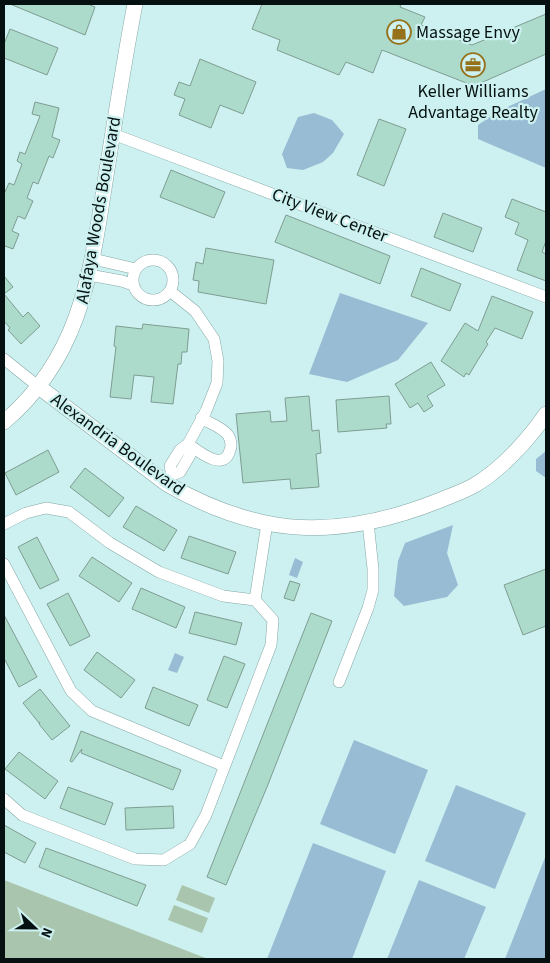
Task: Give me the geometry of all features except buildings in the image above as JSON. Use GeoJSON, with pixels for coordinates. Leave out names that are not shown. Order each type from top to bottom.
{"type":"FeatureCollection","features":[{"type":"Feature","properties":{"kind":"street","name":"Alafaya Woods Boulevard"},"geometry":{"type":"LineString","coordinates":[[4,422],[39,387],[56,361],[73,327],[93,259],[135,4]]}},
{"type":"Feature","properties":{"kind":"street","name":"City View Center"},"geometry":{"type":"LineString","coordinates":[[113,134],[546,297]]}},
{"type":"Feature","properties":{"kind":"street"},"geometry":{"type":"LineString","coordinates":[[93,259],[136,269]]}},
{"type":"Feature","properties":{"kind":"street"},"geometry":{"type":"LineString","coordinates":[[148,260],[157,260],[164,263],[170,268],[173,276],[173,284],[170,291],[165,297],[158,300],[150,301],[142,298],[136,292],[133,285],[136,269],[141,263],[148,260]]}},
{"type":"Feature","properties":{"kind":"street"},"geometry":{"type":"LineString","coordinates":[[89,275],[133,285]]}},
{"type":"Feature","properties":{"kind":"street"},"geometry":{"type":"LineString","coordinates":[[170,291],[195,311],[214,339],[218,361],[217,383],[206,411],[188,444],[190,455],[180,472],[170,480]]}},
{"type":"Feature","properties":{"kind":"street"},"geometry":{"type":"LineString","coordinates":[[4,358],[39,387]]}},
{"type":"Feature","properties":{"kind":"street","name":"Alexandria Boulevard"},"geometry":{"type":"LineString","coordinates":[[39,387],[170,480],[216,509],[268,523],[323,527],[368,522],[419,508],[474,486],[512,454],[540,424],[546,414]]}},
{"type":"Feature","properties":{"kind":"street"},"geometry":{"type":"LineString","coordinates":[[188,444],[208,458],[217,461],[229,454],[231,444],[227,434],[201,418]]}},
{"type":"Feature","properties":{"kind":"street"},"geometry":{"type":"LineString","coordinates":[[4,524],[26,514],[46,508],[69,512],[110,543],[159,572],[222,596],[255,600],[273,620],[271,645],[206,815],[190,844],[164,860],[135,859],[22,815],[4,800]]}},
{"type":"Feature","properties":{"kind":"street"},"geometry":{"type":"LineString","coordinates":[[339,682],[368,608],[373,590],[368,522]]}},
{"type":"Feature","properties":{"kind":"street"},"geometry":{"type":"LineString","coordinates":[[255,600],[268,523]]}},
{"type":"Feature","properties":{"kind":"street"},"geometry":{"type":"LineString","coordinates":[[4,564],[72,691],[92,711],[224,766]]}},
{"type":"Feature","properties":{"kind":"green space"},"geometry":{"type":"Polygon","coordinates":[[[4,880],[208,959],[4,959],[4,880]]]}},
{"type":"Feature","properties":{"kind":"green space"},"geometry":{"type":"Polygon","coordinates":[[[182,885],[215,898],[209,913],[176,900],[182,885]]]}},
{"type":"Feature","properties":{"kind":"green space"},"geometry":{"type":"Polygon","coordinates":[[[174,905],[208,918],[202,933],[168,920],[174,905]]]}},
{"type":"Feature","properties":{"kind":"water"},"geometry":{"type":"Polygon","coordinates":[[[546,89],[546,168],[478,139],[478,125],[497,112],[546,89]]]}},
{"type":"Feature","properties":{"kind":"water"},"geometry":{"type":"Polygon","coordinates":[[[314,113],[332,120],[344,134],[333,153],[323,162],[303,170],[287,168],[282,154],[298,117],[314,113]]]}},
{"type":"Feature","properties":{"kind":"water"},"geometry":{"type":"Polygon","coordinates":[[[340,293],[428,323],[398,360],[347,382],[309,374],[340,293]]]}},
{"type":"Feature","properties":{"kind":"water"},"geometry":{"type":"Polygon","coordinates":[[[546,451],[546,478],[536,471],[536,459],[546,451]]]}},
{"type":"Feature","properties":{"kind":"water"},"geometry":{"type":"Polygon","coordinates":[[[453,525],[447,553],[458,585],[447,597],[404,606],[394,596],[398,561],[405,543],[453,525]]]}},
{"type":"Feature","properties":{"kind":"water"},"geometry":{"type":"Polygon","coordinates":[[[295,558],[303,562],[297,578],[289,575],[295,558]]]}},
{"type":"Feature","properties":{"kind":"water"},"geometry":{"type":"Polygon","coordinates":[[[175,653],[184,657],[177,673],[168,670],[175,653]]]}},
{"type":"Feature","properties":{"kind":"water"},"geometry":{"type":"Polygon","coordinates":[[[354,740],[428,770],[395,854],[320,824],[354,740]]]}},
{"type":"Feature","properties":{"kind":"water"},"geometry":{"type":"Polygon","coordinates":[[[456,785],[526,813],[495,889],[425,861],[456,785]]]}},
{"type":"Feature","properties":{"kind":"water"},"geometry":{"type":"Polygon","coordinates":[[[313,843],[386,871],[352,959],[267,959],[313,843]]]}},
{"type":"Feature","properties":{"kind":"water"},"geometry":{"type":"Polygon","coordinates":[[[546,855],[546,959],[505,959],[546,855]]]}},
{"type":"Feature","properties":{"kind":"water"},"geometry":{"type":"Polygon","coordinates":[[[419,880],[486,907],[464,959],[387,959],[419,880]]]}},
{"type":"Feature","properties":{"kind":"place","name":"Massage Envy"},"geometry":{"type":"Point","coordinates":[399,32]}},
{"type":"Feature","properties":{"kind":"place","name":"Keller Williams Advantage Realty"},"geometry":{"type":"Point","coordinates":[473,65]}}]}
